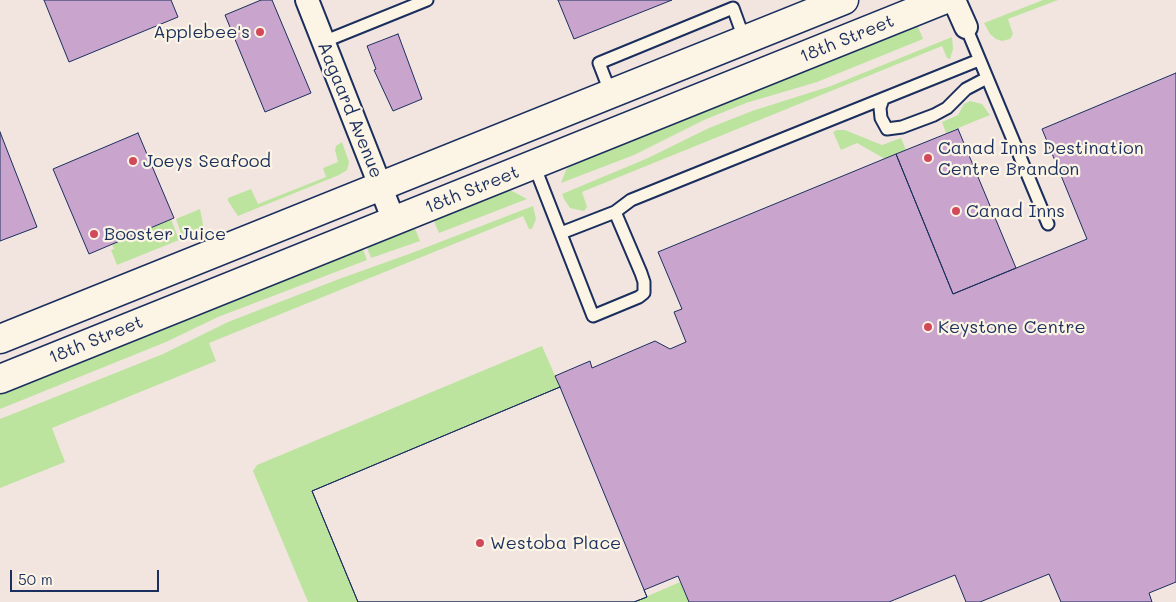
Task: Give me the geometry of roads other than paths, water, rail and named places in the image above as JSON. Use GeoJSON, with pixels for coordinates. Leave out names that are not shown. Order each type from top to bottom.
{"type":"FeatureCollection","features":[{"type":"Feature","properties":{"kind":"main road","name":"18th Street"},"geometry":{"type":"LineString","coordinates":[[0,339],[844,0]]}},
{"type":"Feature","properties":{"kind":"main road","name":"18th Street"},"geometry":{"type":"LineString","coordinates":[[0,379],[943,0]]}},
{"type":"Feature","properties":{"kind":"street","name":"Aagaard Avenue"},"geometry":{"type":"LineString","coordinates":[[307,0],[394,221]]}},
{"type":"Feature","properties":{"kind":"street"},"geometry":{"type":"LineString","coordinates":[[954,0],[966,27]]}},
{"type":"Feature","properties":{"kind":"lane"},"geometry":{"type":"LineString","coordinates":[[323,42],[427,0]]}},
{"type":"Feature","properties":{"kind":"lane"},"geometry":{"type":"LineString","coordinates":[[966,27],[1048,224]]}},
{"type":"Feature","properties":{"kind":"lane"},"geometry":{"type":"LineString","coordinates":[[561,233],[615,212],[631,200],[979,60]]}},
{"type":"Feature","properties":{"kind":"lane"},"geometry":{"type":"LineString","coordinates":[[859,109],[869,114],[879,125],[887,129],[902,127],[947,108],[966,89],[987,78]]}},
{"type":"Feature","properties":{"kind":"lane"},"geometry":{"type":"LineString","coordinates":[[883,99],[880,108],[881,118],[887,129]]}},
{"type":"Feature","properties":{"kind":"lane"},"geometry":{"type":"LineString","coordinates":[[534,165],[594,316],[639,297],[644,293],[644,282],[641,272],[615,212]]}},
{"type":"Feature","properties":{"kind":"place","name":"Applebee's"},"geometry":{"type":"Point","coordinates":[260,32]}},
{"type":"Feature","properties":{"kind":"place","name":"Canad Inns Destination Centre Brandon"},"geometry":{"type":"Point","coordinates":[928,158]}},
{"type":"Feature","properties":{"kind":"place","name":"Joeys Seafood"},"geometry":{"type":"Point","coordinates":[133,161]}},
{"type":"Feature","properties":{"kind":"place","name":"Canad Inns"},"geometry":{"type":"Point","coordinates":[956,211]}},
{"type":"Feature","properties":{"kind":"place","name":"Booster Juice"},"geometry":{"type":"Point","coordinates":[94,234]}},
{"type":"Feature","properties":{"kind":"place","name":"Keystone Centre"},"geometry":{"type":"Point","coordinates":[928,327]}},
{"type":"Feature","properties":{"kind":"place","name":"Westoba Place"},"geometry":{"type":"Point","coordinates":[480,543]}}]}
